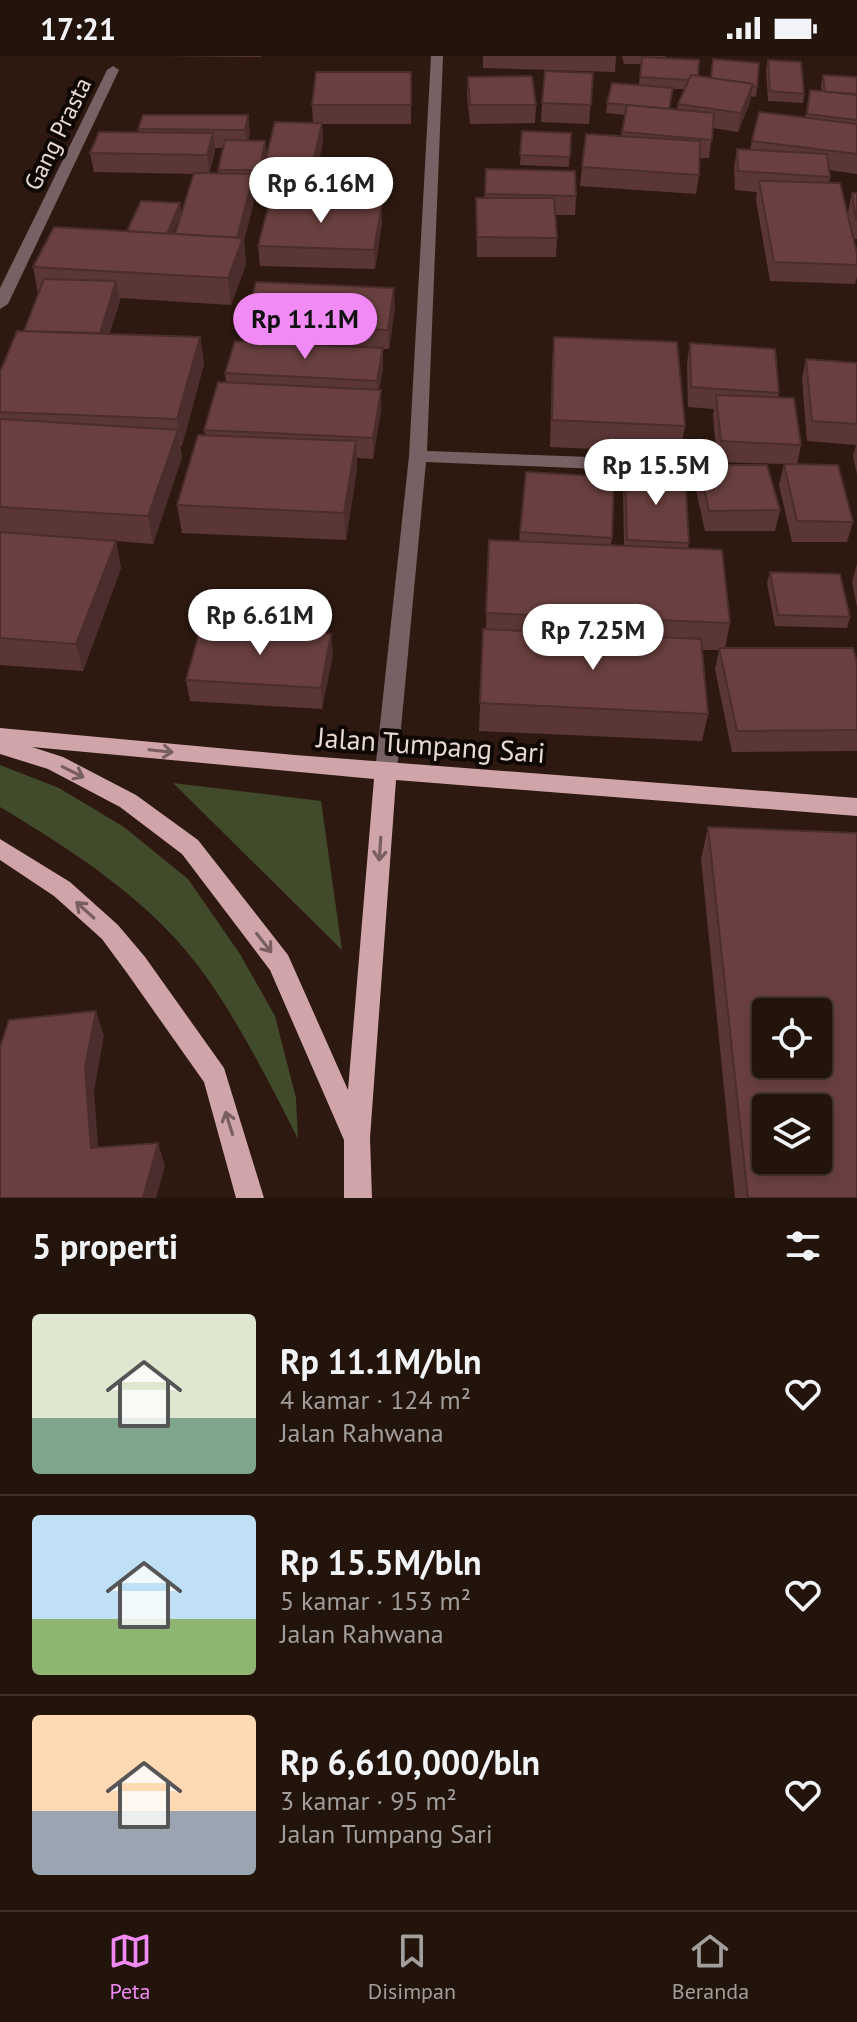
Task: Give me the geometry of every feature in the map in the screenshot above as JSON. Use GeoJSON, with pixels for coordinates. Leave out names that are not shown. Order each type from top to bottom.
{"type":"FeatureCollection","features":[{"type":"Feature","properties":{"kind":"main road","name":"Jalan Tumpang Sari"},"geometry":{"type":"LineString","coordinates":[[0,736],[386,771],[857,807]]}},
{"type":"Feature","properties":{"kind":"main road"},"geometry":{"type":"LineString","coordinates":[[0,746],[55,763],[128,801],[190,847],[279,963],[357,1140]]}},
{"type":"Feature","properties":{"kind":"main road"},"geometry":{"type":"LineString","coordinates":[[358,1198],[357,1140],[386,771]]}},
{"type":"Feature","properties":{"kind":"main road"},"geometry":{"type":"LineString","coordinates":[[0,848],[62,889],[110,932],[136,965],[215,1077],[250,1198]]}},
{"type":"Feature","properties":{"kind":"street"},"geometry":{"type":"LineString","coordinates":[[386,771],[418,456],[437,56]]}},
{"type":"Feature","properties":{"kind":"street","name":"Gang Prasta"},"geometry":{"type":"LineString","coordinates":[[0,304],[113,70]]}},
{"type":"Feature","properties":{"kind":"street"},"geometry":{"type":"LineString","coordinates":[[418,456],[699,467]]}},
{"type":"Feature","properties":{"kind":"green space"},"geometry":{"type":"Polygon","coordinates":[[[0,765],[59,788],[124,827],[188,879],[240,954],[275,1016],[296,1098],[298,1139],[232,1017],[187,951],[139,903],[85,861],[0,807],[0,765]]]}},
{"type":"Feature","properties":{"kind":"green space"},"geometry":{"type":"Polygon","coordinates":[[[173,783],[321,801],[342,950],[173,783]]]}},
{"type":"Feature","properties":{"kind":"building"},"geometry":{"type":"Polygon","coordinates":[[[642,57],[699,60],[698,76],[691,75],[689,80],[640,77],[642,57]]]}},
{"type":"Feature","properties":{"kind":"building"},"geometry":{"type":"Polygon","coordinates":[[[713,59],[759,63],[757,87],[711,78],[713,59]]]}},
{"type":"Feature","properties":{"kind":"building"},"geometry":{"type":"Polygon","coordinates":[[[768,60],[801,62],[804,94],[770,91],[768,60]]]}},
{"type":"Feature","properties":{"kind":"building"},"geometry":{"type":"Polygon","coordinates":[[[545,71],[593,73],[591,105],[542,103],[545,71]]]}},
{"type":"Feature","properties":{"kind":"building"},"geometry":{"type":"Polygon","coordinates":[[[316,72],[411,72],[411,105],[312,105],[316,72]]]}},
{"type":"Feature","properties":{"kind":"building"},"geometry":{"type":"Polygon","coordinates":[[[691,75],[753,84],[741,113],[678,104],[691,75]]]}},
{"type":"Feature","properties":{"kind":"building"},"geometry":{"type":"Polygon","coordinates":[[[823,75],[857,77],[857,94],[825,92],[823,75]]]}},
{"type":"Feature","properties":{"kind":"building"},"geometry":{"type":"Polygon","coordinates":[[[532,76],[536,105],[470,105],[468,77],[532,76]]]}},
{"type":"Feature","properties":{"kind":"building"},"geometry":{"type":"Polygon","coordinates":[[[612,83],[673,88],[669,109],[607,103],[612,83]]]}},
{"type":"Feature","properties":{"kind":"building"},"geometry":{"type":"Polygon","coordinates":[[[810,90],[857,95],[857,120],[807,114],[810,90]]]}},
{"type":"Feature","properties":{"kind":"building"},"geometry":{"type":"Polygon","coordinates":[[[627,105],[714,113],[712,140],[622,132],[627,105]]]}},
{"type":"Feature","properties":{"kind":"building"},"geometry":{"type":"Polygon","coordinates":[[[759,112],[857,124],[857,154],[752,141],[759,112]]]}},
{"type":"Feature","properties":{"kind":"building"},"geometry":{"type":"Polygon","coordinates":[[[143,115],[248,115],[245,130],[138,129],[143,115]]]}},
{"type":"Feature","properties":{"kind":"building"},"geometry":{"type":"Polygon","coordinates":[[[275,122],[322,123],[312,167],[264,166],[275,122]]]}},
{"type":"Feature","properties":{"kind":"building"},"geometry":{"type":"Polygon","coordinates":[[[522,131],[571,133],[570,157],[520,155],[522,131]]]}},
{"type":"Feature","properties":{"kind":"building"},"geometry":{"type":"Polygon","coordinates":[[[99,132],[213,133],[207,155],[90,153],[99,132]]]}},
{"type":"Feature","properties":{"kind":"building"},"geometry":{"type":"Polygon","coordinates":[[[586,134],[700,141],[699,175],[582,167],[586,134]]]}},
{"type":"Feature","properties":{"kind":"building"},"geometry":{"type":"Polygon","coordinates":[[[225,140],[265,141],[260,170],[218,170],[225,140]]]}},
{"type":"Feature","properties":{"kind":"building"},"geometry":{"type":"Polygon","coordinates":[[[737,149],[827,154],[830,177],[738,171],[737,149]]]}},
{"type":"Feature","properties":{"kind":"building"},"geometry":{"type":"Polygon","coordinates":[[[486,169],[575,171],[576,196],[485,194],[486,169]]]}},
{"type":"Feature","properties":{"kind":"building"},"geometry":{"type":"Polygon","coordinates":[[[194,173],[254,174],[237,238],[175,234],[194,173]]]}},
{"type":"Feature","properties":{"kind":"building"},"geometry":{"type":"Polygon","coordinates":[[[759,181],[840,183],[857,253],[857,265],[774,262],[759,181]]]}},
{"type":"Feature","properties":{"kind":"building"},"geometry":{"type":"Polygon","coordinates":[[[852,193],[857,193],[857,220],[856,220],[852,193]]]}},
{"type":"Feature","properties":{"kind":"building"},"geometry":{"type":"Polygon","coordinates":[[[476,198],[554,198],[557,238],[477,237],[476,198]]]}},
{"type":"Feature","properties":{"kind":"building"},"geometry":{"type":"Polygon","coordinates":[[[270,200],[382,204],[374,250],[258,246],[270,200]]]}},
{"type":"Feature","properties":{"kind":"building"},"geometry":{"type":"Polygon","coordinates":[[[141,201],[180,203],[167,234],[127,231],[141,201]]]}},
{"type":"Feature","properties":{"kind":"building"},"geometry":{"type":"Polygon","coordinates":[[[54,227],[243,238],[228,278],[33,267],[54,227]]]}},
{"type":"Feature","properties":{"kind":"building"},"geometry":{"type":"Polygon","coordinates":[[[44,279],[116,281],[100,333],[24,331],[44,279]]]}},
{"type":"Feature","properties":{"kind":"building"},"geometry":{"type":"Polygon","coordinates":[[[256,282],[394,288],[388,330],[245,324],[256,282]]]}},
{"type":"Feature","properties":{"kind":"building"},"geometry":{"type":"Polygon","coordinates":[[[17,331],[200,337],[177,419],[0,412],[0,372],[17,331]]]}},
{"type":"Feature","properties":{"kind":"building"},"geometry":{"type":"Polygon","coordinates":[[[554,337],[677,342],[685,426],[552,420],[554,337]]]}},
{"type":"Feature","properties":{"kind":"building"},"geometry":{"type":"Polygon","coordinates":[[[235,341],[383,348],[377,381],[225,373],[235,341]]]}},
{"type":"Feature","properties":{"kind":"building"},"geometry":{"type":"Polygon","coordinates":[[[690,343],[775,349],[779,393],[691,387],[690,343]]]}},
{"type":"Feature","properties":{"kind":"building"},"geometry":{"type":"Polygon","coordinates":[[[806,359],[857,363],[857,424],[812,421],[806,359]]]}},
{"type":"Feature","properties":{"kind":"building"},"geometry":{"type":"Polygon","coordinates":[[[218,382],[381,390],[373,438],[204,430],[218,382]]]}},
{"type":"Feature","properties":{"kind":"building"},"geometry":{"type":"Polygon","coordinates":[[[716,395],[794,398],[801,445],[721,441],[716,395]]]}},
{"type":"Feature","properties":{"kind":"building"},"geometry":{"type":"Polygon","coordinates":[[[0,419],[178,430],[148,516],[0,507],[0,419]]]}},
{"type":"Feature","properties":{"kind":"building"},"geometry":{"type":"Polygon","coordinates":[[[198,435],[356,441],[344,513],[177,505],[198,435]]]}},
{"type":"Feature","properties":{"kind":"building"},"geometry":{"type":"Polygon","coordinates":[[[784,464],[838,465],[853,522],[797,521],[784,464]]]}},
{"type":"Feature","properties":{"kind":"building"},"geometry":{"type":"Polygon","coordinates":[[[699,465],[767,465],[780,510],[709,511],[699,465]]]}},
{"type":"Feature","properties":{"kind":"building"},"geometry":{"type":"Polygon","coordinates":[[[625,470],[685,474],[689,543],[627,540],[625,470]]]}},
{"type":"Feature","properties":{"kind":"building"},"geometry":{"type":"Polygon","coordinates":[[[526,472],[614,477],[612,538],[520,532],[526,472]]]}},
{"type":"Feature","properties":{"kind":"building"},"geometry":{"type":"Polygon","coordinates":[[[0,532],[116,541],[76,644],[0,638],[0,532]]]}},
{"type":"Feature","properties":{"kind":"building"},"geometry":{"type":"Polygon","coordinates":[[[489,540],[722,550],[730,623],[486,613],[489,540]]]}},
{"type":"Feature","properties":{"kind":"building"},"geometry":{"type":"Polygon","coordinates":[[[770,572],[840,574],[850,617],[778,615],[770,572]]]}},
{"type":"Feature","properties":{"kind":"building"},"geometry":{"type":"Polygon","coordinates":[[[201,626],[331,634],[321,688],[186,680],[201,626]]]}},
{"type":"Feature","properties":{"kind":"building"},"geometry":{"type":"Polygon","coordinates":[[[483,629],[701,639],[708,714],[480,703],[483,629]]]}},
{"type":"Feature","properties":{"kind":"building"},"geometry":{"type":"Polygon","coordinates":[[[719,648],[853,648],[857,663],[857,730],[737,731],[719,648]]]}},
{"type":"Feature","properties":{"kind":"building"},"geometry":{"type":"Polygon","coordinates":[[[708,827],[857,833],[857,1198],[748,1198],[708,827]]]}},
{"type":"Feature","properties":{"kind":"building"},"geometry":{"type":"Polygon","coordinates":[[[96,1011],[85,1067],[91,1148],[158,1143],[143,1198],[0,1198],[0,1047],[9,1020],[96,1011]]]}}]}
